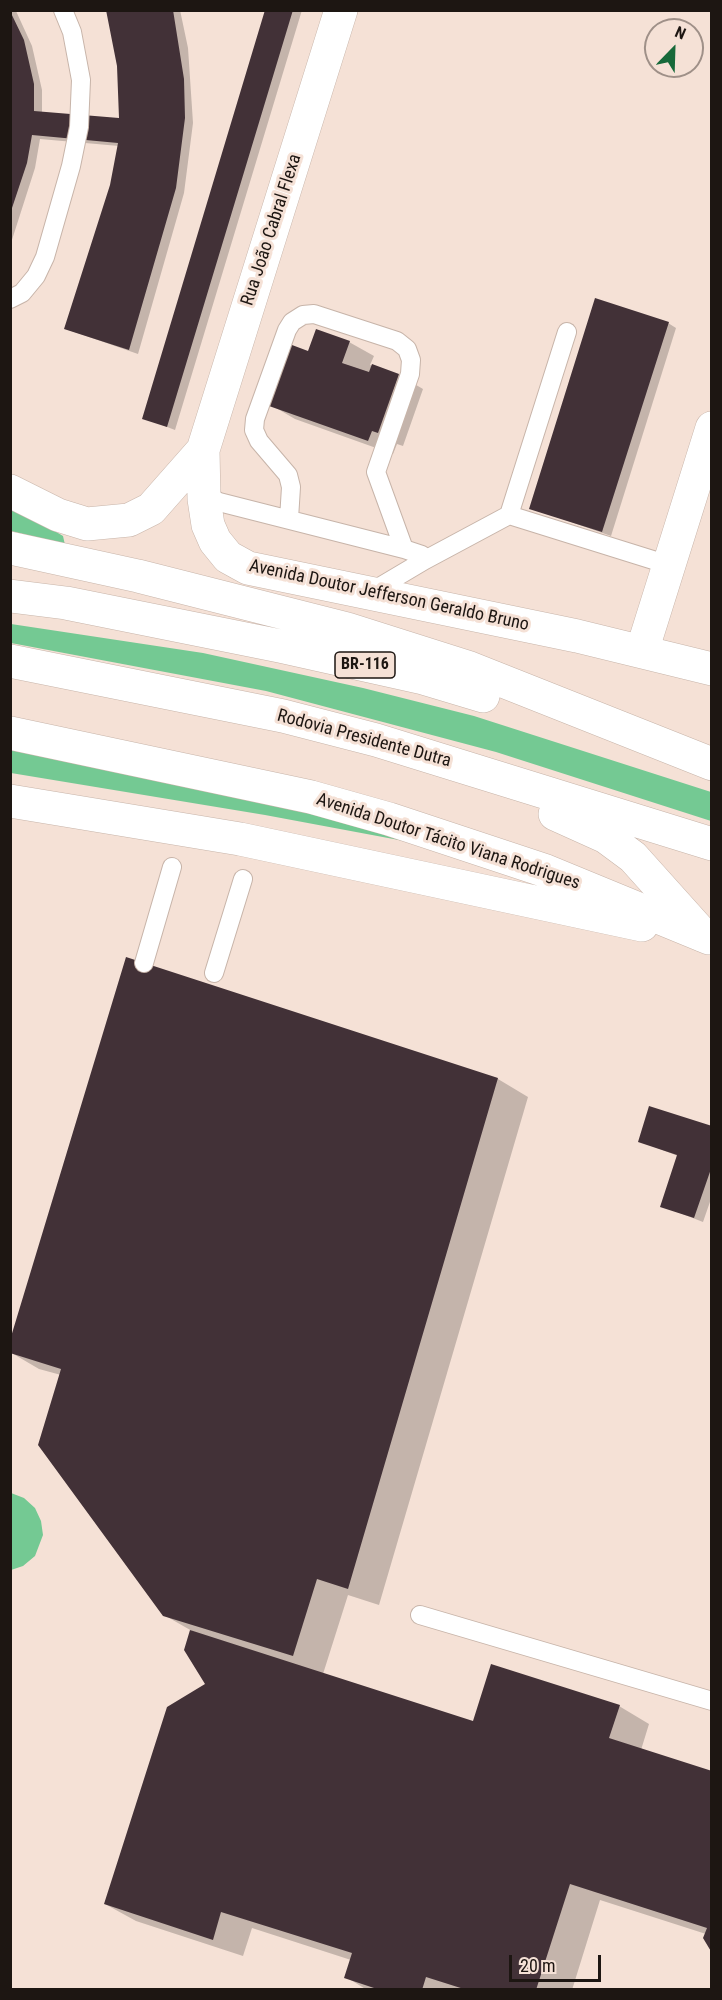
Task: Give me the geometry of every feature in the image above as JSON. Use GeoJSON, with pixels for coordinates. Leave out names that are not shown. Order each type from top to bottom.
{"type":"FeatureCollection","features":[{"type":"Feature","properties":{"kind":"main road","name":"Rua João Cabral Flexa"},"geometry":{"type":"LineString","coordinates":[[203,450],[341,10]]}},
{"type":"Feature","properties":{"kind":"main road"},"geometry":{"type":"LineString","coordinates":[[642,651],[711,428]]}},
{"type":"Feature","properties":{"kind":"main road","name":"Avenida Doutor Jefferson Geraldo Bruno"},"geometry":{"type":"LineString","coordinates":[[203,450],[203,487],[208,525],[215,541],[228,557],[248,568],[642,651],[711,669]]}},
{"type":"Feature","properties":{"kind":"main road"},"geometry":{"type":"LineString","coordinates":[[10,491],[58,515],[87,524],[129,520],[152,508],[203,450]]}},
{"type":"Feature","properties":{"kind":"main road"},"geometry":{"type":"LineString","coordinates":[[10,549],[138,576],[347,629],[470,668],[711,764]]}},
{"type":"Feature","properties":{"kind":"main road","name":"BR-116"},"geometry":{"type":"LineString","coordinates":[[10,596],[134,617],[423,678],[711,764]]}},
{"type":"Feature","properties":{"kind":"main road","name":"Rodovia Presidente Dutra"},"geometry":{"type":"LineString","coordinates":[[10,662],[272,713],[376,740],[711,844]]}},
{"type":"Feature","properties":{"kind":"main road","name":"Avenida Doutor Tácito Viana Rodrigues"},"geometry":{"type":"LineString","coordinates":[[10,733],[311,797],[389,819],[546,871],[707,937]]}},
{"type":"Feature","properties":{"kind":"main road"},"geometry":{"type":"LineString","coordinates":[[376,740],[606,837],[633,857],[707,937]]}},
{"type":"Feature","properties":{"kind":"main road","name":"Avenida Doutor Tácito Viana Rodrigues"},"geometry":{"type":"LineString","coordinates":[[10,801],[240,839],[588,915],[707,937]]}},
{"type":"Feature","properties":{"kind":"lane"},"geometry":{"type":"LineString","coordinates":[[10,299],[22,292],[36,276],[45,257],[71,166],[79,127],[81,80],[72,32],[63,10]]}},
{"type":"Feature","properties":{"kind":"lane"},"geometry":{"type":"LineString","coordinates":[[289,519],[291,487],[288,475],[259,441],[254,430],[255,419],[287,330],[292,322],[303,315],[314,315],[397,341],[407,349],[411,360],[410,374],[376,472],[404,549]]}},
{"type":"Feature","properties":{"kind":"lane"},"geometry":{"type":"LineString","coordinates":[[509,516],[567,332]]}},
{"type":"Feature","properties":{"kind":"lane"},"geometry":{"type":"LineString","coordinates":[[203,487],[210,497],[219,502],[422,555]]}},
{"type":"Feature","properties":{"kind":"lane"},"geometry":{"type":"LineString","coordinates":[[369,594],[425,560],[509,516],[669,565]]}},
{"type":"Feature","properties":{"kind":"lane"},"geometry":{"type":"LineString","coordinates":[[144,963],[172,867]]}},
{"type":"Feature","properties":{"kind":"lane"},"geometry":{"type":"LineString","coordinates":[[214,973],[243,879]]}},
{"type":"Feature","properties":{"kind":"lane"},"geometry":{"type":"LineString","coordinates":[[420,1615],[711,1701]]}},
{"type":"Feature","properties":{"kind":"green space"},"geometry":{"type":"Polygon","coordinates":[[[11,505],[63,536],[65,545],[11,531],[11,505]]]}},
{"type":"Feature","properties":{"kind":"green space"},"geometry":{"type":"Polygon","coordinates":[[[11,624],[203,653],[363,688],[474,716],[711,792],[711,821],[496,752],[266,691],[11,643],[11,624]]]}},
{"type":"Feature","properties":{"kind":"green space"},"geometry":{"type":"Polygon","coordinates":[[[10,746],[296,808],[447,849],[265,815],[11,773],[10,746]]]}},
{"type":"Feature","properties":{"kind":"green space"},"geometry":{"type":"Polygon","coordinates":[[[11,1493],[24,1498],[35,1508],[41,1521],[43,1535],[35,1556],[23,1566],[11,1570],[11,1493]]]}},
{"type":"Feature","properties":{"kind":"building"},"geometry":{"type":"Polygon","coordinates":[[[106,10],[173,10],[184,79],[185,118],[176,188],[129,350],[64,329],[110,185],[118,143],[32,135],[27,163],[10,214],[10,11],[24,40],[34,84],[34,111],[119,118],[117,66],[106,10]]]}},
{"type":"Feature","properties":{"kind":"building"},"geometry":{"type":"Polygon","coordinates":[[[265,10],[293,10],[167,427],[142,419],[265,10]]]}},
{"type":"Feature","properties":{"kind":"building"},"geometry":{"type":"Polygon","coordinates":[[[595,298],[669,322],[602,532],[529,509],[595,298]]]}},
{"type":"Feature","properties":{"kind":"building"},"geometry":{"type":"Polygon","coordinates":[[[316,329],[350,341],[342,363],[369,372],[372,364],[399,374],[378,433],[372,431],[368,441],[269,406],[284,342],[308,351],[316,329]]]}},
{"type":"Feature","properties":{"kind":"building"},"geometry":{"type":"Polygon","coordinates":[[[126,957],[498,1078],[348,1589],[317,1579],[293,1656],[163,1616],[38,1445],[61,1369],[10,1353],[10,1340],[126,957]]]}},
{"type":"Feature","properties":{"kind":"building"},"geometry":{"type":"Polygon","coordinates":[[[649,1106],[712,1126],[712,1166],[694,1218],[660,1207],[677,1155],[638,1142],[649,1106]]]}},
{"type":"Feature","properties":{"kind":"building"},"geometry":{"type":"Polygon","coordinates":[[[190,1630],[473,1721],[491,1664],[620,1705],[609,1738],[712,1771],[712,1953],[703,1938],[707,1928],[570,1884],[536,1990],[467,1990],[426,1977],[422,1990],[380,1990],[344,1978],[352,1953],[221,1912],[213,1940],[104,1904],[167,1707],[205,1684],[184,1650],[190,1630]]]}}]}
